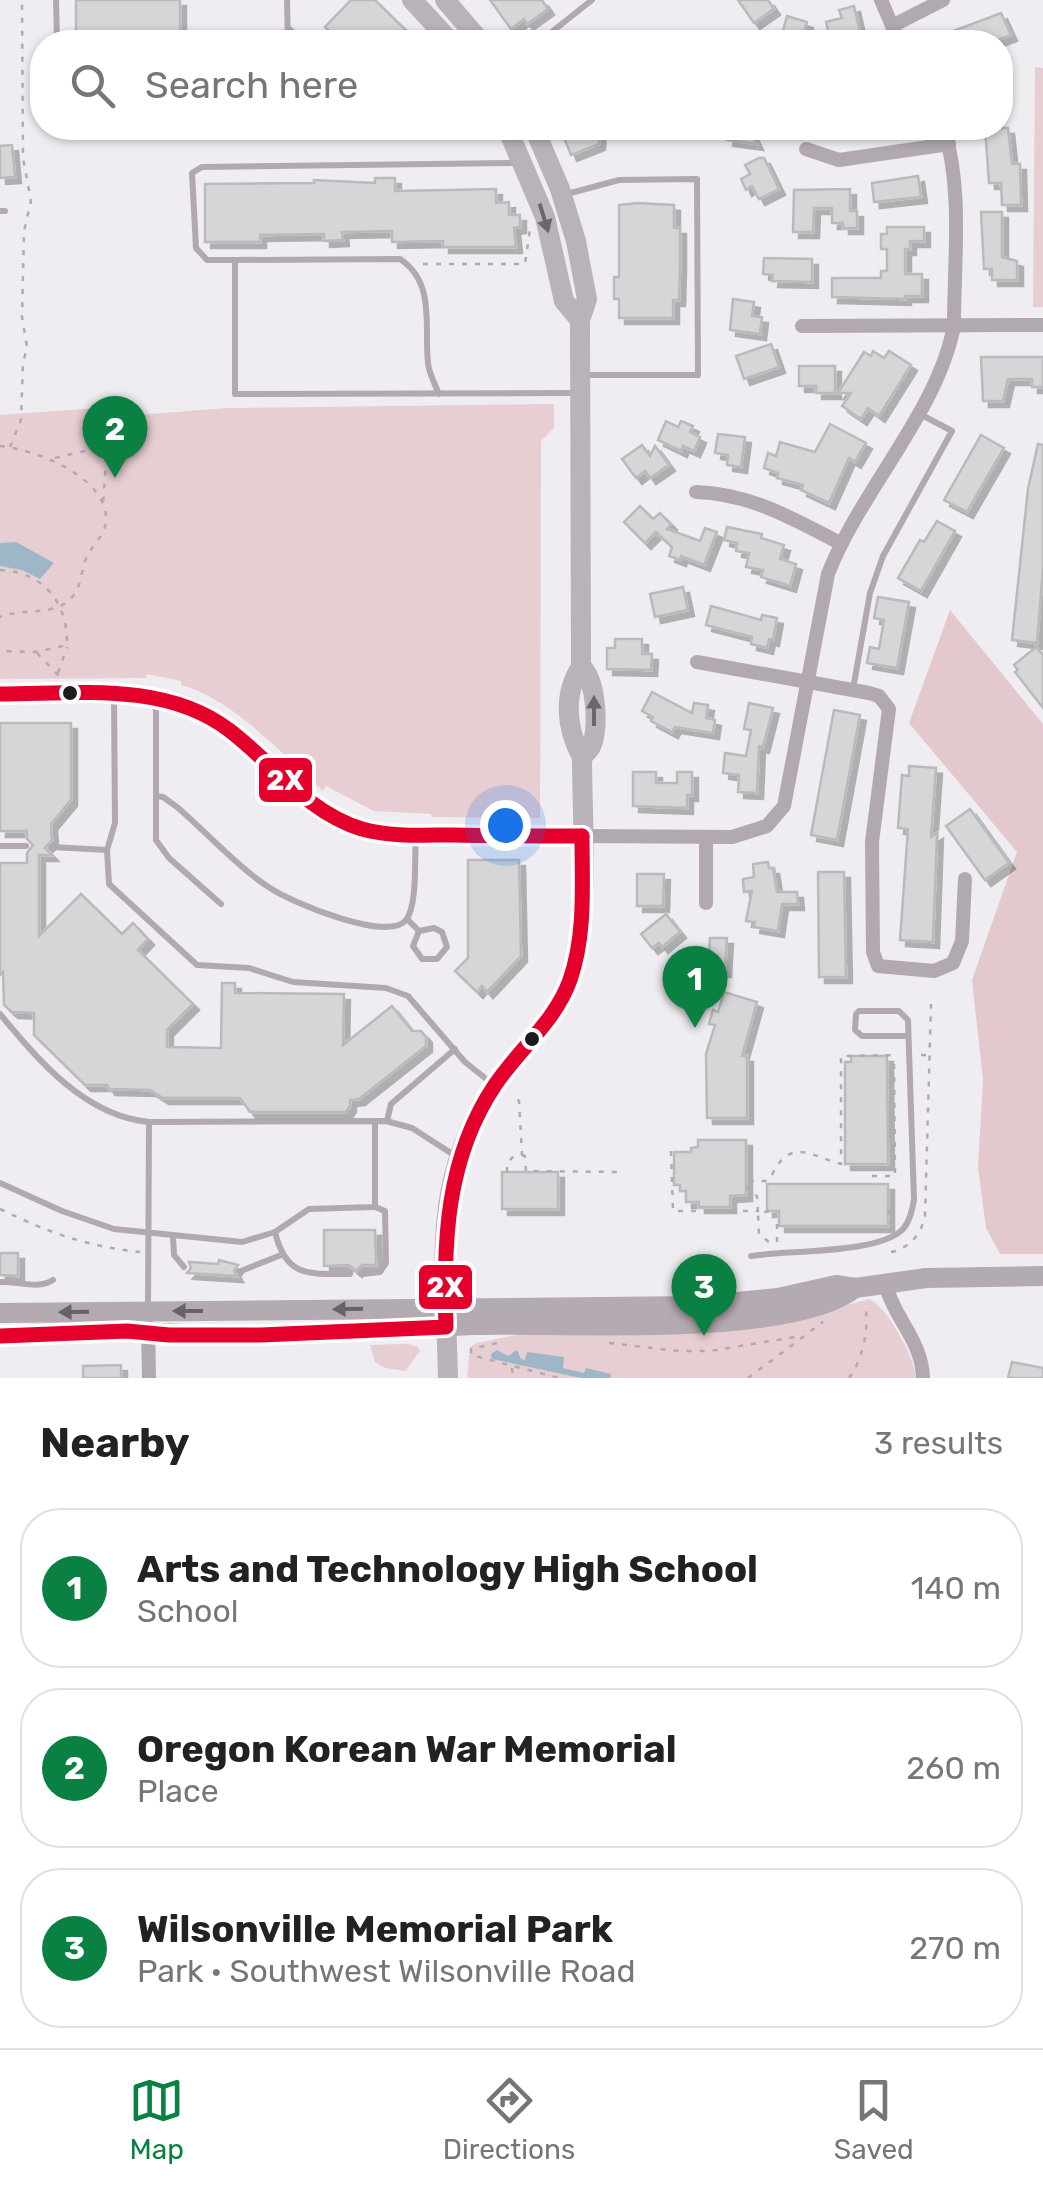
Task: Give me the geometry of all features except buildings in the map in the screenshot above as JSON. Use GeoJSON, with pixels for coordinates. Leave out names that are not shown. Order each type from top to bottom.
{"type":"FeatureCollection","features":[{"type":"Feature","properties":{"kind":"main road"},"geometry":{"type":"LineString","coordinates":[[412,0],[440,30]]}},
{"type":"Feature","properties":{"kind":"main road"},"geometry":{"type":"LineString","coordinates":[[445,0],[471,30]]}},
{"type":"Feature","properties":{"kind":"main road"},"geometry":{"type":"LineString","coordinates":[[513,140],[545,218],[564,301],[580,320]]}},
{"type":"Feature","properties":{"kind":"main road"},"geometry":{"type":"LineString","coordinates":[[448,1378],[445,1227],[458,1158],[548,1023],[571,978],[580,929],[582,757],[594,740],[592,680],[581,667],[580,320],[587,298],[562,196],[539,140]]}},
{"type":"Feature","properties":{"kind":"main road"},"geometry":{"type":"LineString","coordinates":[[0,694],[156,698],[186,706],[214,720],[307,802],[332,818],[367,832],[416,836],[582,836]]}},
{"type":"Feature","properties":{"kind":"main road"},"geometry":{"type":"LineString","coordinates":[[0,1336],[128,1331],[262,1334],[446,1318],[697,1306],[778,1298],[836,1284],[854,1288],[952,1276],[1043,1276]]}},
{"type":"Feature","properties":{"kind":"main road"},"geometry":{"type":"LineString","coordinates":[[0,1313],[446,1318]]}},
{"type":"Feature","properties":{"kind":"street"},"geometry":{"type":"LineString","coordinates":[[882,0],[894,30]]}},
{"type":"Feature","properties":{"kind":"street"},"geometry":{"type":"LineString","coordinates":[[892,26],[942,0]]}},
{"type":"Feature","properties":{"kind":"street"},"geometry":{"type":"LineString","coordinates":[[582,836],[732,838],[756,832],[776,818],[784,806],[822,601],[840,544],[945,361],[954,325],[954,193],[948,140]]}},
{"type":"Feature","properties":{"kind":"street"},"geometry":{"type":"LineString","coordinates":[[806,149],[839,160],[949,144]]}},
{"type":"Feature","properties":{"kind":"street"},"geometry":{"type":"LineString","coordinates":[[802,326],[1043,325]]}},
{"type":"Feature","properties":{"kind":"street"},"geometry":{"type":"LineString","coordinates":[[696,492],[724,493],[757,501],[840,544]]}},
{"type":"Feature","properties":{"kind":"street"},"geometry":{"type":"LineString","coordinates":[[696,662],[878,696],[889,709],[872,842],[876,964],[934,971],[953,963],[962,940],[965,879]]}},
{"type":"Feature","properties":{"kind":"street"},"geometry":{"type":"LineString","coordinates":[[706,838],[706,903]]}},
{"type":"Feature","properties":{"kind":"street"},"geometry":{"type":"LineString","coordinates":[[885,1283],[893,1309],[918,1346],[923,1378]]}},
{"type":"Feature","properties":{"kind":"street"},"geometry":{"type":"LineString","coordinates":[[148,1312],[150,1378]]}},
{"type":"Feature","properties":{"kind":"lane"},"geometry":{"type":"LineString","coordinates":[[56,0],[57,30]]}},
{"type":"Feature","properties":{"kind":"lane"},"geometry":{"type":"LineString","coordinates":[[288,0],[290,30]]}},
{"type":"Feature","properties":{"kind":"lane"},"geometry":{"type":"LineString","coordinates":[[555,30],[592,0]]}},
{"type":"Feature","properties":{"kind":"lane"},"geometry":{"type":"LineString","coordinates":[[439,394],[428,368],[425,291],[414,269],[400,260],[207,260],[196,248],[192,173],[202,166],[524,163]]}},
{"type":"Feature","properties":{"kind":"lane"},"geometry":{"type":"LineString","coordinates":[[235,260],[235,394],[439,394],[698,375],[698,179],[619,180],[562,196]]}},
{"type":"Feature","properties":{"kind":"lane"},"geometry":{"type":"LineString","coordinates":[[852,690],[870,594],[883,556],[952,431],[917,413]]}},
{"type":"Feature","properties":{"kind":"lane"},"geometry":{"type":"LineString","coordinates":[[114,696],[115,823],[106,850],[109,884],[197,965],[249,968],[293,982],[386,988],[408,996],[454,1050],[504,1090]]}},
{"type":"Feature","properties":{"kind":"lane"},"geometry":{"type":"LineString","coordinates":[[156,698],[156,840],[170,858],[221,904]]}},
{"type":"Feature","properties":{"kind":"lane"},"geometry":{"type":"LineString","coordinates":[[156,796],[177,806],[268,887],[315,910],[367,924],[394,928],[407,919],[416,836]]}},
{"type":"Feature","properties":{"kind":"lane"},"geometry":{"type":"LineString","coordinates":[[0,846],[26,846]]}},
{"type":"Feature","properties":{"kind":"lane"},"geometry":{"type":"LineString","coordinates":[[52,847],[106,850]]}},
{"type":"Feature","properties":{"kind":"lane"},"geometry":{"type":"LineString","coordinates":[[407,919],[419,931]]}},
{"type":"Feature","properties":{"kind":"lane"},"geometry":{"type":"LineString","coordinates":[[434,928],[442,932],[447,946],[438,959],[422,959],[416,953],[413,946],[419,931],[434,928]]}},
{"type":"Feature","properties":{"kind":"lane"},"geometry":{"type":"LineString","coordinates":[[751,1256],[852,1246],[891,1238],[905,1227],[914,1200],[908,1020],[899,1010],[859,1010],[856,1014],[855,1030],[862,1036],[908,1036]]}},
{"type":"Feature","properties":{"kind":"lane"},"geometry":{"type":"LineString","coordinates":[[0,1014],[84,1099],[115,1116],[149,1122],[387,1121],[412,1128],[458,1158]]}},
{"type":"Feature","properties":{"kind":"lane"},"geometry":{"type":"LineString","coordinates":[[387,1121],[391,1104],[454,1050]]}},
{"type":"Feature","properties":{"kind":"lane"},"geometry":{"type":"LineString","coordinates":[[375,1121],[375,1207]]}},
{"type":"Feature","properties":{"kind":"lane"},"geometry":{"type":"LineString","coordinates":[[148,1312],[149,1122]]}},
{"type":"Feature","properties":{"kind":"lane"},"geometry":{"type":"LineString","coordinates":[[0,1184],[114,1229],[242,1242],[275,1232],[309,1209],[375,1207],[385,1212],[386,1263],[380,1272],[362,1274]]}},
{"type":"Feature","properties":{"kind":"lane"},"geometry":{"type":"LineString","coordinates":[[275,1232],[280,1254],[289,1264],[312,1274],[350,1274]]}},
{"type":"Feature","properties":{"kind":"lane"},"geometry":{"type":"LineString","coordinates":[[173,1236],[174,1255],[184,1267]]}},
{"type":"Feature","properties":{"kind":"lane"},"geometry":{"type":"LineString","coordinates":[[242,1271],[280,1254]]}},
{"type":"Feature","properties":{"kind":"lane"},"geometry":{"type":"LineString","coordinates":[[0,1282],[19,1281],[36,1286],[53,1280]]}},
{"type":"Feature","properties":{"kind":"path"},"geometry":{"type":"LineString","coordinates":[[10,447],[21,420],[23,363],[28,347],[22,318],[24,248],[31,201],[23,158],[22,0]]}},
{"type":"Feature","properties":{"kind":"path"},"geometry":{"type":"LineString","coordinates":[[407,264],[524,264],[531,221]]}},
{"type":"Feature","properties":{"kind":"path"},"geometry":{"type":"LineString","coordinates":[[0,446],[52,459],[82,480],[102,506],[106,521],[86,557],[77,590],[61,606],[0,617]]}},
{"type":"Feature","properties":{"kind":"path"},"geometry":{"type":"LineString","coordinates":[[52,459],[106,446],[106,500],[102,506]]}},
{"type":"Feature","properties":{"kind":"path"},"geometry":{"type":"LineString","coordinates":[[0,570],[32,578],[61,606],[68,628],[59,676],[36,652]]}},
{"type":"Feature","properties":{"kind":"path"},"geometry":{"type":"LineString","coordinates":[[0,651],[36,652],[67,646]]}},
{"type":"Feature","properties":{"kind":"path"},"geometry":{"type":"LineString","coordinates":[[891,1246],[891,1252],[909,1244],[926,1216],[930,1004]]}},
{"type":"Feature","properties":{"kind":"path"},"geometry":{"type":"LineString","coordinates":[[872,1176],[895,1176],[894,1055]]}},
{"type":"Feature","properties":{"kind":"path"},"geometry":{"type":"LineString","coordinates":[[772,1175],[783,1159],[803,1151],[840,1164],[840,1056],[930,1055]]}},
{"type":"Feature","properties":{"kind":"path"},"geometry":{"type":"LineString","coordinates":[[504,1090],[519,1101],[522,1155]]}},
{"type":"Feature","properties":{"kind":"path"},"geometry":{"type":"LineString","coordinates":[[671,1151],[672,1211],[770,1211]]}},
{"type":"Feature","properties":{"kind":"path"},"geometry":{"type":"LineString","coordinates":[[507,1172],[507,1163],[522,1155],[526,1156],[526,1170],[618,1172]]}},
{"type":"Feature","properties":{"kind":"path"},"geometry":{"type":"LineString","coordinates":[[767,1181],[746,1181],[748,1191],[757,1196],[760,1234],[771,1243],[777,1242],[779,1221]]}},
{"type":"Feature","properties":{"kind":"path"},"geometry":{"type":"LineString","coordinates":[[0,1208],[54,1235],[146,1252]]}},
{"type":"Feature","properties":{"kind":"path"},"geometry":{"type":"LineString","coordinates":[[888,1209],[891,1226]]}},
{"type":"Feature","properties":{"kind":"path"},"geometry":{"type":"LineString","coordinates":[[850,1377],[858,1364],[868,1318],[864,1304],[871,1302]]}},
{"type":"Feature","properties":{"kind":"path"},"geometry":{"type":"LineString","coordinates":[[748,1378],[825,1321]]}},
{"type":"Feature","properties":{"kind":"path"},"geometry":{"type":"LineString","coordinates":[[600,1343],[710,1352],[801,1336]]}},
{"type":"Feature","properties":{"kind":"path"},"geometry":{"type":"LineString","coordinates":[[508,1341],[471,1349],[471,1355],[560,1378]]}},
{"type":"Feature","properties":{"kind":"path"},"geometry":{"type":"LineString","coordinates":[[512,1366],[512,1378]]}},
{"type":"Feature","properties":{"kind":"shaded area"},"geometry":{"type":"Polygon","coordinates":[[[1035,67],[1043,68],[1043,307],[1033,307],[1035,67]]]}},
{"type":"Feature","properties":{"kind":"shaded area"},"geometry":{"type":"Polygon","coordinates":[[[554,404],[554,428],[541,441],[540,818],[432,817],[374,811],[326,786],[323,791],[238,715],[181,685],[181,681],[147,674],[146,678],[0,679],[0,415],[126,406],[138,415],[227,408],[554,404]]]}},
{"type":"Feature","properties":{"kind":"shaded area"},"geometry":{"type":"Polygon","coordinates":[[[950,610],[1043,724],[1043,1254],[1000,1254],[986,1228],[978,1167],[983,1080],[972,980],[1017,852],[909,723],[950,610]]]}},
{"type":"Feature","properties":{"kind":"shaded area"},"geometry":{"type":"Polygon","coordinates":[[[869,1299],[884,1311],[899,1334],[916,1378],[467,1378],[470,1347],[531,1332],[822,1312],[869,1299]]]}},
{"type":"Feature","properties":{"kind":"shaded area"},"geometry":{"type":"Polygon","coordinates":[[[407,1344],[420,1351],[405,1371],[375,1362],[370,1345],[407,1344]]]}},
{"type":"Feature","properties":{"kind":"water"},"geometry":{"type":"Polygon","coordinates":[[[16,542],[54,563],[40,579],[0,566],[0,543],[16,542]]]}},
{"type":"Feature","properties":{"kind":"water"},"geometry":{"type":"Polygon","coordinates":[[[497,1350],[508,1356],[517,1350],[525,1360],[527,1352],[564,1357],[563,1368],[611,1374],[610,1378],[581,1378],[492,1359],[491,1354],[497,1350]]]}},
{"type":"Feature","properties":{"kind":"transit line","name":"2X"},"geometry":{"type":"LineString","coordinates":[[0,694],[119,694],[148,697],[204,714],[245,743],[307,799],[362,829],[407,835],[582,836]]}},
{"type":"Feature","properties":{"kind":"transit line","name":"2X"},"geometry":{"type":"LineString","coordinates":[[0,1336],[127,1331],[261,1335],[446,1327],[447,1232],[457,1171],[466,1142],[495,1085],[546,1022],[570,980],[581,927],[582,836]]}},
{"type":"Feature","properties":{"kind":"place","name":"Oregon Korean War Memorial"},"geometry":{"type":"Point","coordinates":[115,478]}},
{"type":"Feature","properties":{"kind":"place","name":"Arts and Technology High School"},"geometry":{"type":"Point","coordinates":[695,1028]}},
{"type":"Feature","properties":{"kind":"place","name":"Wilsonville Memorial Park"},"geometry":{"type":"Point","coordinates":[704,1336]}}]}
